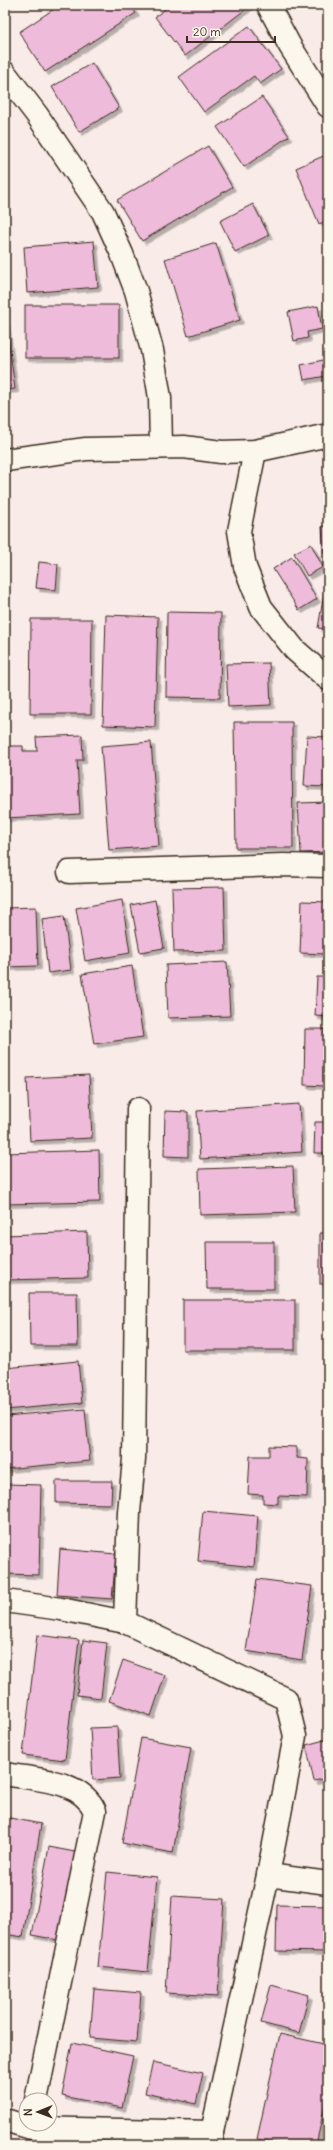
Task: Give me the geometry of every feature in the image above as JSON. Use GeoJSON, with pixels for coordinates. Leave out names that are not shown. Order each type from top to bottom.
{"type":"FeatureCollection","features":[{"type":"Feature","properties":{"kind":"street"},"geometry":{"type":"LineString","coordinates":[[268,5],[290,46],[328,106]]}},
{"type":"Feature","properties":{"kind":"street"},"geometry":{"type":"LineString","coordinates":[[5,73],[37,115],[103,212],[122,254],[136,291],[152,350],[160,398],[161,447]]}},
{"type":"Feature","properties":{"kind":"street"},"geometry":{"type":"LineString","coordinates":[[5,460],[86,450],[161,447],[184,447],[221,452],[255,451],[328,435]]}},
{"type":"Feature","properties":{"kind":"street"},"geometry":{"type":"LineString","coordinates":[[255,451],[239,531],[245,567],[262,607],[295,650],[328,679]]}},
{"type":"Feature","properties":{"kind":"street"},"geometry":{"type":"LineString","coordinates":[[69,872],[283,865],[328,866]]}},
{"type":"Feature","properties":{"kind":"street"},"geometry":{"type":"LineString","coordinates":[[125,1622],[129,1512],[134,1459],[138,1109]]}},
{"type":"Feature","properties":{"kind":"street"},"geometry":{"type":"LineString","coordinates":[[5,1601],[62,1609],[125,1622],[286,1699],[295,1736],[268,1875],[212,2138],[30,2132]]}},
{"type":"Feature","properties":{"kind":"street"},"geometry":{"type":"LineString","coordinates":[[5,1774],[73,1788],[91,1802],[95,1812],[38,2092]]}},
{"type":"Feature","properties":{"kind":"street"},"geometry":{"type":"LineString","coordinates":[[268,1875],[328,1883]]}},
{"type":"Feature","properties":{"kind":"street"},"geometry":{"type":"LineString","coordinates":[[5,2120],[18,2126]]}},
{"type":"Feature","properties":{"kind":"building"},"geometry":{"type":"Polygon","coordinates":[[[60,5],[130,5],[136,13],[45,72],[19,32],[60,5]]]}},
{"type":"Feature","properties":{"kind":"building"},"geometry":{"type":"Polygon","coordinates":[[[170,5],[251,5],[185,56],[155,17],[170,5]]]}},
{"type":"Feature","properties":{"kind":"building"},"geometry":{"type":"Polygon","coordinates":[[[249,26],[281,69],[260,84],[254,76],[204,112],[179,77],[249,26]]]}},
{"type":"Feature","properties":{"kind":"building"},"geometry":{"type":"Polygon","coordinates":[[[92,63],[119,108],[79,132],[52,87],[92,63]]]}},
{"type":"Feature","properties":{"kind":"building"},"geometry":{"type":"Polygon","coordinates":[[[262,97],[289,136],[244,167],[217,127],[262,97]]]}},
{"type":"Feature","properties":{"kind":"building"},"geometry":{"type":"Polygon","coordinates":[[[208,146],[232,187],[142,241],[117,200],[208,146]]]}},
{"type":"Feature","properties":{"kind":"building"},"geometry":{"type":"Polygon","coordinates":[[[328,154],[328,220],[319,224],[296,168],[328,154]]]}},
{"type":"Feature","properties":{"kind":"building"},"geometry":{"type":"Polygon","coordinates":[[[253,204],[269,235],[235,252],[220,221],[253,204]]]}},
{"type":"Feature","properties":{"kind":"building"},"geometry":{"type":"Polygon","coordinates":[[[94,241],[98,287],[27,293],[24,247],[94,241]]]}},
{"type":"Feature","properties":{"kind":"building"},"geometry":{"type":"Polygon","coordinates":[[[216,243],[240,320],[188,336],[165,259],[216,243]]]}},
{"type":"Feature","properties":{"kind":"building"},"geometry":{"type":"Polygon","coordinates":[[[25,305],[119,305],[119,358],[25,358],[25,305]]]}},
{"type":"Feature","properties":{"kind":"building"},"geometry":{"type":"Polygon","coordinates":[[[318,306],[322,329],[307,332],[308,338],[294,341],[288,312],[318,306]]]}},
{"type":"Feature","properties":{"kind":"building"},"geometry":{"type":"Polygon","coordinates":[[[6,322],[15,389],[5,390],[5,323],[6,322]]]}},
{"type":"Feature","properties":{"kind":"building"},"geometry":{"type":"Polygon","coordinates":[[[323,360],[326,376],[304,380],[301,365],[323,360]]]}},
{"type":"Feature","properties":{"kind":"building"},"geometry":{"type":"Polygon","coordinates":[[[328,526],[328,553],[324,553],[322,527],[328,526]]]}},
{"type":"Feature","properties":{"kind":"building"},"geometry":{"type":"Polygon","coordinates":[[[311,544],[323,567],[307,576],[294,553],[311,544]]]}},
{"type":"Feature","properties":{"kind":"building"},"geometry":{"type":"Polygon","coordinates":[[[292,557],[317,599],[299,610],[273,569],[292,557]]]}},
{"type":"Feature","properties":{"kind":"building"},"geometry":{"type":"Polygon","coordinates":[[[39,562],[58,564],[56,590],[36,588],[39,562]]]}},
{"type":"Feature","properties":{"kind":"building"},"geometry":{"type":"Polygon","coordinates":[[[328,571],[328,629],[318,628],[328,571]]]}},
{"type":"Feature","properties":{"kind":"building"},"geometry":{"type":"Polygon","coordinates":[[[167,612],[221,613],[220,698],[166,697],[167,612]]]}},
{"type":"Feature","properties":{"kind":"building"},"geometry":{"type":"Polygon","coordinates":[[[106,615],[158,617],[155,727],[103,725],[106,615]]]}},
{"type":"Feature","properties":{"kind":"building"},"geometry":{"type":"Polygon","coordinates":[[[31,619],[92,619],[91,714],[30,714],[31,619]]]}},
{"type":"Feature","properties":{"kind":"building"},"geometry":{"type":"Polygon","coordinates":[[[269,663],[271,705],[228,707],[226,664],[269,663]]]}},
{"type":"Feature","properties":{"kind":"building"},"geometry":{"type":"Polygon","coordinates":[[[234,722],[292,722],[293,848],[236,848],[234,722]]]}},
{"type":"Feature","properties":{"kind":"building"},"geometry":{"type":"Polygon","coordinates":[[[82,735],[83,760],[77,760],[80,814],[5,818],[5,746],[23,746],[23,751],[37,751],[36,737],[82,735]]]}},
{"type":"Feature","properties":{"kind":"building"},"geometry":{"type":"Polygon","coordinates":[[[307,736],[328,737],[328,787],[304,786],[307,736]]]}},
{"type":"Feature","properties":{"kind":"building"},"geometry":{"type":"Polygon","coordinates":[[[151,742],[159,846],[109,850],[101,746],[151,742]]]}},
{"type":"Feature","properties":{"kind":"building"},"geometry":{"type":"Polygon","coordinates":[[[328,802],[328,852],[301,853],[298,803],[328,802]]]}},
{"type":"Feature","properties":{"kind":"building"},"geometry":{"type":"Polygon","coordinates":[[[224,887],[226,951],[174,952],[172,888],[224,887]]]}},
{"type":"Feature","properties":{"kind":"building"},"geometry":{"type":"Polygon","coordinates":[[[122,900],[130,953],[85,961],[76,908],[122,900]]]}},
{"type":"Feature","properties":{"kind":"building"},"geometry":{"type":"Polygon","coordinates":[[[155,900],[164,948],[140,952],[131,905],[155,900]]]}},
{"type":"Feature","properties":{"kind":"building"},"geometry":{"type":"Polygon","coordinates":[[[302,901],[328,902],[328,954],[300,953],[302,901]]]}},
{"type":"Feature","properties":{"kind":"building"},"geometry":{"type":"Polygon","coordinates":[[[36,907],[38,966],[5,967],[5,908],[36,907]]]}},
{"type":"Feature","properties":{"kind":"building"},"geometry":{"type":"Polygon","coordinates":[[[64,916],[71,970],[48,973],[42,919],[64,916]]]}},
{"type":"Feature","properties":{"kind":"building"},"geometry":{"type":"Polygon","coordinates":[[[227,962],[230,1016],[168,1018],[166,965],[227,962]]]}},
{"type":"Feature","properties":{"kind":"building"},"geometry":{"type":"Polygon","coordinates":[[[132,966],[143,1037],[94,1044],[82,974],[132,966]]]}},
{"type":"Feature","properties":{"kind":"building"},"geometry":{"type":"Polygon","coordinates":[[[317,977],[328,977],[328,1017],[315,1016],[317,977]]]}},
{"type":"Feature","properties":{"kind":"building"},"geometry":{"type":"Polygon","coordinates":[[[305,1029],[325,1029],[324,1086],[304,1085],[305,1029]]]}},
{"type":"Feature","properties":{"kind":"building"},"geometry":{"type":"Polygon","coordinates":[[[89,1075],[92,1138],[30,1141],[27,1078],[89,1075]]]}},
{"type":"Feature","properties":{"kind":"building"},"geometry":{"type":"Polygon","coordinates":[[[299,1104],[302,1152],[200,1159],[197,1111],[299,1104]]]}},
{"type":"Feature","properties":{"kind":"building"},"geometry":{"type":"Polygon","coordinates":[[[165,1111],[188,1112],[188,1157],[164,1156],[165,1111]]]}},
{"type":"Feature","properties":{"kind":"building"},"geometry":{"type":"Polygon","coordinates":[[[315,1122],[328,1122],[328,1153],[314,1153],[315,1122]]]}},
{"type":"Feature","properties":{"kind":"building"},"geometry":{"type":"Polygon","coordinates":[[[99,1150],[100,1202],[6,1204],[5,1229],[5,1153],[99,1150]]]}},
{"type":"Feature","properties":{"kind":"building"},"geometry":{"type":"Polygon","coordinates":[[[293,1166],[295,1212],[200,1215],[199,1169],[293,1166]]]}},
{"type":"Feature","properties":{"kind":"building"},"geometry":{"type":"Polygon","coordinates":[[[87,1232],[88,1278],[5,1280],[5,1235],[87,1232]]]}},
{"type":"Feature","properties":{"kind":"building"},"geometry":{"type":"Polygon","coordinates":[[[320,1233],[328,1233],[328,1284],[320,1284],[320,1233]]]}},
{"type":"Feature","properties":{"kind":"building"},"geometry":{"type":"Polygon","coordinates":[[[206,1242],[274,1242],[274,1289],[207,1289],[206,1242]]]}},
{"type":"Feature","properties":{"kind":"building"},"geometry":{"type":"Polygon","coordinates":[[[29,1293],[77,1293],[78,1346],[30,1346],[29,1293]]]}},
{"type":"Feature","properties":{"kind":"building"},"geometry":{"type":"Polygon","coordinates":[[[183,1300],[295,1300],[295,1350],[183,1350],[183,1300]]]}},
{"type":"Feature","properties":{"kind":"building"},"geometry":{"type":"Polygon","coordinates":[[[78,1361],[82,1403],[5,1410],[5,1368],[78,1361]]]}},
{"type":"Feature","properties":{"kind":"building"},"geometry":{"type":"Polygon","coordinates":[[[85,1409],[90,1461],[5,1469],[5,1416],[85,1409]]]}},
{"type":"Feature","properties":{"kind":"building"},"geometry":{"type":"Polygon","coordinates":[[[269,1446],[297,1447],[297,1458],[308,1459],[307,1497],[278,1496],[278,1504],[263,1503],[263,1495],[248,1494],[250,1456],[269,1456],[269,1446]]]}},
{"type":"Feature","properties":{"kind":"building"},"geometry":{"type":"Polygon","coordinates":[[[56,1481],[112,1481],[111,1504],[56,1503],[56,1481]]]}},
{"type":"Feature","properties":{"kind":"building"},"geometry":{"type":"Polygon","coordinates":[[[5,1484],[41,1485],[39,1575],[5,1574],[5,1484]]]}},
{"type":"Feature","properties":{"kind":"building"},"geometry":{"type":"Polygon","coordinates":[[[203,1511],[258,1516],[254,1567],[198,1561],[203,1511]]]}},
{"type":"Feature","properties":{"kind":"building"},"geometry":{"type":"Polygon","coordinates":[[[60,1549],[116,1554],[112,1599],[57,1595],[60,1549]]]}},
{"type":"Feature","properties":{"kind":"building"},"geometry":{"type":"Polygon","coordinates":[[[257,1579],[312,1586],[302,1660],[246,1651],[257,1579]]]}},
{"type":"Feature","properties":{"kind":"building"},"geometry":{"type":"Polygon","coordinates":[[[37,1635],[79,1640],[65,1760],[23,1755],[37,1635]]]}},
{"type":"Feature","properties":{"kind":"building"},"geometry":{"type":"Polygon","coordinates":[[[83,1640],[107,1643],[101,1698],[77,1695],[83,1640]]]}},
{"type":"Feature","properties":{"kind":"building"},"geometry":{"type":"Polygon","coordinates":[[[123,1660],[165,1675],[151,1716],[109,1701],[123,1660]]]}},
{"type":"Feature","properties":{"kind":"building"},"geometry":{"type":"Polygon","coordinates":[[[117,1727],[120,1778],[93,1780],[90,1728],[117,1727]]]}},
{"type":"Feature","properties":{"kind":"building"},"geometry":{"type":"Polygon","coordinates":[[[141,1738],[191,1747],[173,1853],[122,1843],[141,1738]]]}},
{"type":"Feature","properties":{"kind":"building"},"geometry":{"type":"Polygon","coordinates":[[[328,1739],[328,1778],[314,1781],[306,1745],[328,1739]]]}},
{"type":"Feature","properties":{"kind":"building"},"geometry":{"type":"Polygon","coordinates":[[[5,1817],[41,1824],[23,1937],[5,1934],[5,1817]]]}},
{"type":"Feature","properties":{"kind":"building"},"geometry":{"type":"Polygon","coordinates":[[[328,1846],[328,1864],[326,1863],[328,1846]]]}},
{"type":"Feature","properties":{"kind":"building"},"geometry":{"type":"Polygon","coordinates":[[[49,1847],[80,1853],[63,1941],[32,1935],[49,1847]]]}},
{"type":"Feature","properties":{"kind":"building"},"geometry":{"type":"Polygon","coordinates":[[[107,1872],[157,1877],[148,1972],[98,1967],[107,1872]]]}},
{"type":"Feature","properties":{"kind":"building"},"geometry":{"type":"Polygon","coordinates":[[[172,1896],[224,1899],[218,1996],[166,1993],[172,1896]]]}},
{"type":"Feature","properties":{"kind":"building"},"geometry":{"type":"Polygon","coordinates":[[[277,1905],[328,1906],[328,1952],[276,1951],[277,1905]]]}},
{"type":"Feature","properties":{"kind":"building"},"geometry":{"type":"Polygon","coordinates":[[[271,1985],[309,1995],[299,2033],[261,2023],[271,1985]]]}},
{"type":"Feature","properties":{"kind":"building"},"geometry":{"type":"Polygon","coordinates":[[[94,1989],[141,1993],[137,2042],[90,2038],[94,1989]]]}},
{"type":"Feature","properties":{"kind":"building"},"geometry":{"type":"Polygon","coordinates":[[[280,2034],[328,2045],[328,2091],[316,2145],[285,2145],[257,2139],[280,2034]]]}},
{"type":"Feature","properties":{"kind":"building"},"geometry":{"type":"Polygon","coordinates":[[[72,2043],[133,2056],[122,2108],[62,2096],[72,2043]]]}},
{"type":"Feature","properties":{"kind":"building"},"geometry":{"type":"Polygon","coordinates":[[[153,2062],[203,2073],[196,2104],[145,2093],[153,2062]]]}},
{"type":"Feature","properties":{"kind":"building"},"geometry":{"type":"Polygon","coordinates":[[[56,2143],[75,2145],[55,2145],[56,2143]]]}}]}
